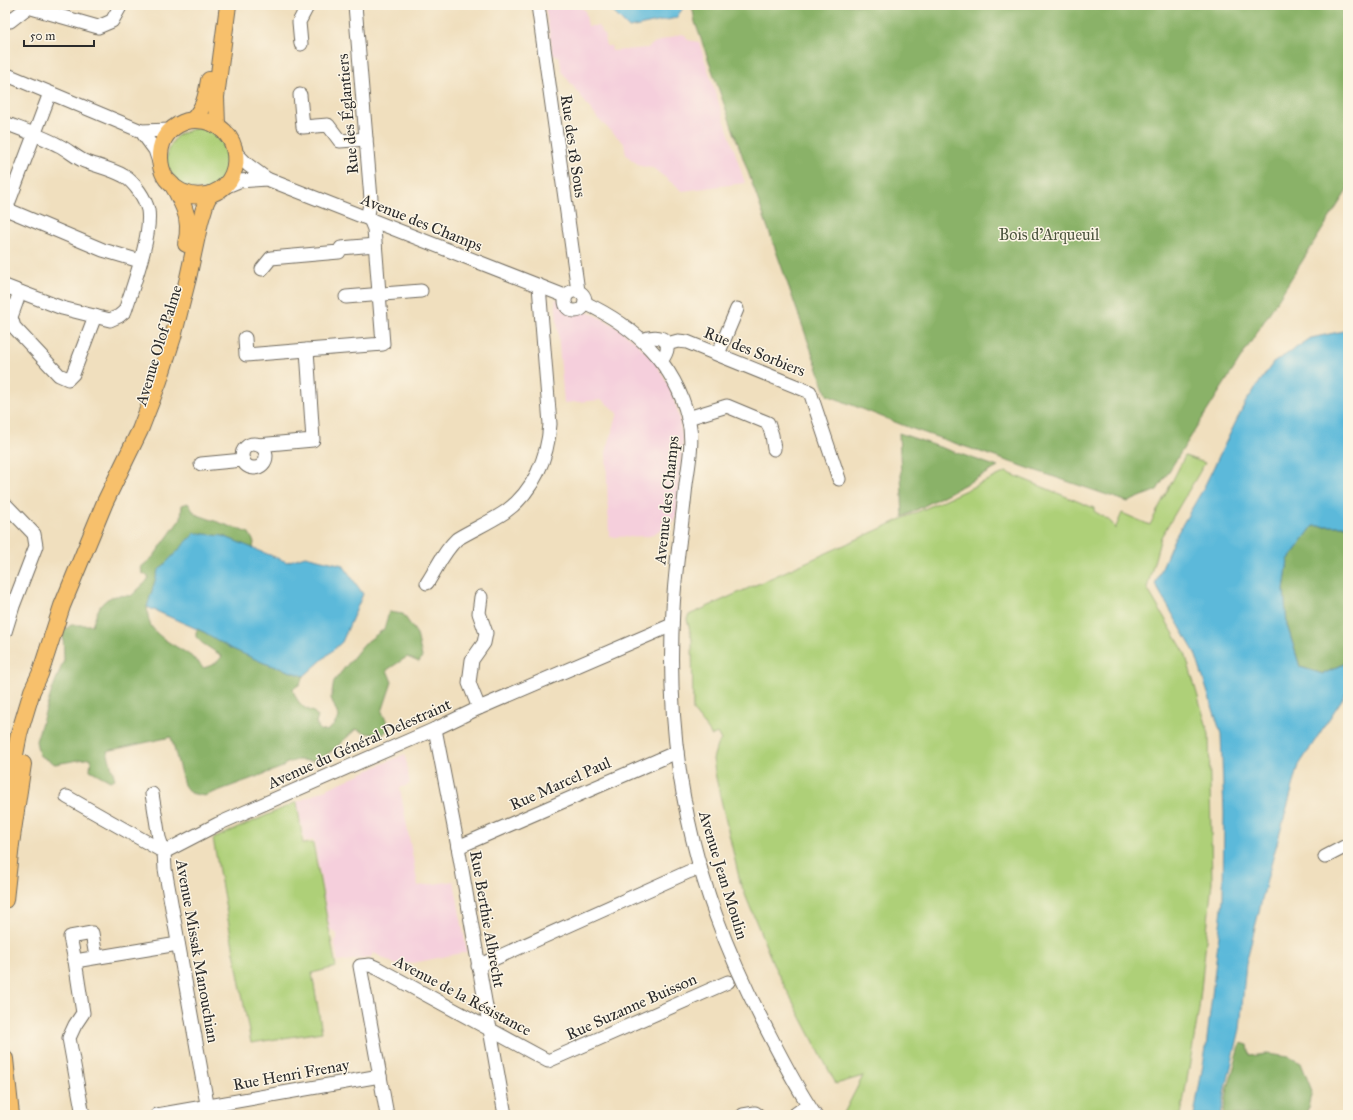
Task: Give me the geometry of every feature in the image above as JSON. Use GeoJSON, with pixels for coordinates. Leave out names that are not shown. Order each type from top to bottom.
{"type":"FeatureCollection","features":[{"type":"Feature","properties":{"kind":"main road"},"geometry":{"type":"LineString","coordinates":[[193,120],[202,108],[206,96],[219,5]]}},
{"type":"Feature","properties":{"kind":"main road"},"geometry":{"type":"LineString","coordinates":[[160,165],[160,152],[164,140],[172,130],[182,123],[193,120],[205,120],[217,125],[216,97],[228,5]]}},
{"type":"Feature","properties":{"kind":"main road","name":"Avenue Olof Palme"},"geometry":{"type":"LineString","coordinates":[[5,811],[13,765],[62,606],[105,502],[140,430],[159,381],[177,322],[206,202],[215,191],[229,180],[234,169],[236,157],[233,144],[227,133],[217,125]]}},
{"type":"Feature","properties":{"kind":"main road","name":"Avenue Olof Palme"},"geometry":{"type":"LineString","coordinates":[[160,165],[165,178],[174,187],[185,194],[198,196],[215,191]]}},
{"type":"Feature","properties":{"kind":"main road","name":"Avenue Olof Palme"},"geometry":{"type":"LineString","coordinates":[[105,502],[113,474],[157,358],[186,247],[188,225],[187,216],[174,187]]}},
{"type":"Feature","properties":{"kind":"main road","name":"Avenue Olof Palme"},"geometry":{"type":"LineString","coordinates":[[5,900],[11,844],[13,765]]}},
{"type":"Feature","properties":{"kind":"main road"},"geometry":{"type":"LineString","coordinates":[[5,1059],[11,1115]]}},
{"type":"Feature","properties":{"kind":"street"},"geometry":{"type":"LineString","coordinates":[[5,21],[10,21],[28,6],[39,7],[98,27],[112,21],[120,5]]}},
{"type":"Feature","properties":{"kind":"street"},"geometry":{"type":"LineString","coordinates":[[301,44],[299,22],[308,5]]}},
{"type":"Feature","properties":{"kind":"street","name":"Rue des Églantiers"},"geometry":{"type":"LineString","coordinates":[[307,350],[383,344],[374,229],[368,214],[371,199],[355,5]]}},
{"type":"Feature","properties":{"kind":"street","name":"Rue des 18 Sous"},"geometry":{"type":"LineString","coordinates":[[538,5],[578,291]]}},
{"type":"Feature","properties":{"kind":"street"},"geometry":{"type":"LineString","coordinates":[[5,74],[141,131],[172,130]]}},
{"type":"Feature","properties":{"kind":"street"},"geometry":{"type":"LineString","coordinates":[[50,93],[6,211],[103,250],[140,261]]}},
{"type":"Feature","properties":{"kind":"street"},"geometry":{"type":"LineString","coordinates":[[300,95],[303,127],[328,125],[340,141],[366,139]]}},
{"type":"Feature","properties":{"kind":"street"},"geometry":{"type":"LineString","coordinates":[[5,123],[60,146],[82,160],[124,176],[137,188],[148,209],[148,230],[140,261],[125,311],[119,316],[110,320],[62,308],[5,286]]}},
{"type":"Feature","properties":{"kind":"street"},"geometry":{"type":"LineString","coordinates":[[141,131],[155,150],[160,165]]}},
{"type":"Feature","properties":{"kind":"street","name":"Avenue des Champs"},"geometry":{"type":"LineString","coordinates":[[235,152],[248,165],[267,179],[565,296]]}},
{"type":"Feature","properties":{"kind":"street","name":"Avenue des Champs"},"geometry":{"type":"LineString","coordinates":[[215,191],[239,181],[267,179]]}},
{"type":"Feature","properties":{"kind":"street"},"geometry":{"type":"LineString","coordinates":[[262,269],[271,258],[339,252],[341,248],[375,245]]}},
{"type":"Feature","properties":{"kind":"street"},"geometry":{"type":"LineString","coordinates":[[427,583],[434,573],[440,558],[450,545],[456,539],[505,512],[530,486],[540,468],[548,443],[550,424],[539,286]]}},
{"type":"Feature","properties":{"kind":"street"},"geometry":{"type":"LineString","coordinates":[[346,297],[421,291]]}},
{"type":"Feature","properties":{"kind":"street"},"geometry":{"type":"LineString","coordinates":[[571,291],[578,291],[583,296],[585,303],[579,310],[571,310],[565,303],[565,296],[571,291]]}},
{"type":"Feature","properties":{"kind":"street"},"geometry":{"type":"LineString","coordinates":[[20,292],[11,317],[14,327],[59,374],[68,379],[73,374],[95,316]]}},
{"type":"Feature","properties":{"kind":"street","name":"Avenue des Champs"},"geometry":{"type":"LineString","coordinates":[[585,303],[618,320],[642,340],[666,368],[681,396],[688,418],[691,445],[673,600],[672,625]]}},
{"type":"Feature","properties":{"kind":"street"},"geometry":{"type":"LineString","coordinates":[[718,354],[737,309]]}},
{"type":"Feature","properties":{"kind":"street","name":"Rue des Sorbiers"},"geometry":{"type":"LineString","coordinates":[[642,340],[655,336],[666,341],[667,344],[678,341],[687,342],[810,392],[839,479]]}},
{"type":"Feature","properties":{"kind":"street"},"geometry":{"type":"LineString","coordinates":[[245,338],[246,355],[307,350],[313,440],[258,445],[254,444],[247,446],[242,452],[243,460],[251,467],[262,464],[265,457],[265,453],[258,445]]}},
{"type":"Feature","properties":{"kind":"street"},"geometry":{"type":"LineString","coordinates":[[660,361],[666,354],[667,344]]}},
{"type":"Feature","properties":{"kind":"street"},"geometry":{"type":"LineString","coordinates":[[688,418],[727,406],[768,423],[774,449]]}},
{"type":"Feature","properties":{"kind":"street"},"geometry":{"type":"LineString","coordinates":[[201,464],[243,460]]}},
{"type":"Feature","properties":{"kind":"street"},"geometry":{"type":"LineString","coordinates":[[5,504],[34,534],[36,546],[5,632]]}},
{"type":"Feature","properties":{"kind":"street"},"geometry":{"type":"LineString","coordinates":[[479,708],[469,683],[472,660],[484,643],[486,633],[478,613],[480,598]]}},
{"type":"Feature","properties":{"kind":"street","name":"Avenue du Général Delestraint"},"geometry":{"type":"LineString","coordinates":[[164,852],[218,824],[435,729],[479,708],[672,625]]}},
{"type":"Feature","properties":{"kind":"street","name":"Avenue Jean Moulin"},"geometry":{"type":"LineString","coordinates":[[672,625],[672,692],[677,752],[688,817],[700,868],[715,914],[746,989],[775,1046],[812,1110]]}},
{"type":"Feature","properties":{"kind":"street","name":"Rue Berthie Albrecht"},"geometry":{"type":"LineString","coordinates":[[435,729],[458,847],[505,1115]]}},
{"type":"Feature","properties":{"kind":"street","name":"Rue Marcel Paul"},"geometry":{"type":"LineString","coordinates":[[458,847],[677,752]]}},
{"type":"Feature","properties":{"kind":"street","name":"Avenue Missak Manouchian"},"geometry":{"type":"LineString","coordinates":[[152,794],[159,838],[164,852],[165,869],[208,1110]]}},
{"type":"Feature","properties":{"kind":"street"},"geometry":{"type":"LineString","coordinates":[[67,797],[164,852]]}},
{"type":"Feature","properties":{"kind":"street"},"geometry":{"type":"LineString","coordinates":[[1325,857],[1348,845]]}},
{"type":"Feature","properties":{"kind":"street"},"geometry":{"type":"LineString","coordinates":[[478,966],[700,868]]}},
{"type":"Feature","properties":{"kind":"street"},"geometry":{"type":"LineString","coordinates":[[83,1115],[69,1038],[83,1013],[70,937],[92,933],[96,957]]}},
{"type":"Feature","properties":{"kind":"street"},"geometry":{"type":"LineString","coordinates":[[75,961],[178,944]]}},
{"type":"Feature","properties":{"kind":"street","name":"Avenue de la Résistance"},"geometry":{"type":"LineString","coordinates":[[380,1076],[360,966],[370,965],[377,968],[548,1060]]}},
{"type":"Feature","properties":{"kind":"street","name":"Rue Suzanne Buisson"},"geometry":{"type":"LineString","coordinates":[[548,1060],[728,982]]}},
{"type":"Feature","properties":{"kind":"street"},"geometry":{"type":"LineString","coordinates":[[380,1076],[387,1115]]}},
{"type":"Feature","properties":{"kind":"street","name":"Rue Henri Frenay"},"geometry":{"type":"LineString","coordinates":[[157,1115],[208,1110],[380,1076]]}},
{"type":"Feature","properties":{"kind":"street"},"geometry":{"type":"LineString","coordinates":[[794,1115],[812,1110]]}},
{"type":"Feature","properties":{"kind":"street"},"geometry":{"type":"LineString","coordinates":[[743,1115],[755,1113],[758,1115]]}},
{"type":"Feature","properties":{"kind":"shaded area"},"geometry":{"type":"Polygon","coordinates":[[[576,5],[585,10],[588,26],[598,26],[605,36],[606,46],[611,46],[612,51],[648,48],[654,43],[681,34],[685,35],[688,40],[699,42],[745,183],[682,191],[653,168],[640,166],[626,155],[624,143],[598,119],[562,72],[559,56],[553,55],[545,7],[576,5]]]}},
{"type":"Feature","properties":{"kind":"shaded area"},"geometry":{"type":"Polygon","coordinates":[[[555,299],[595,315],[614,325],[637,343],[655,362],[669,386],[678,412],[683,440],[677,513],[674,520],[670,524],[650,536],[609,537],[606,452],[618,413],[602,400],[564,403],[555,299]]]}},
{"type":"Feature","properties":{"kind":"shaded area"},"geometry":{"type":"Polygon","coordinates":[[[405,754],[410,784],[400,788],[418,886],[454,881],[467,952],[398,966],[374,953],[371,957],[338,962],[334,940],[337,939],[337,934],[330,929],[314,840],[305,841],[297,802],[405,754]]]}},
{"type":"Feature","properties":{"kind":"green space","name":"Bois d'Arqueuil"},"geometry":{"type":"Polygon","coordinates":[[[692,5],[1348,5],[1348,189],[1157,490],[1128,502],[910,428],[827,395],[695,22],[692,5]]]}},
{"type":"Feature","properties":{"kind":"green space"},"geometry":{"type":"Polygon","coordinates":[[[199,128],[208,130],[220,137],[228,150],[229,172],[210,191],[178,187],[166,163],[168,150],[175,138],[180,134],[199,128]]]}},
{"type":"Feature","properties":{"kind":"green space"},"geometry":{"type":"Polygon","coordinates":[[[899,433],[998,467],[903,517],[899,433]]]}},
{"type":"Feature","properties":{"kind":"green space"},"geometry":{"type":"Polygon","coordinates":[[[1185,456],[1205,463],[1161,537],[1147,588],[1185,653],[1209,734],[1212,882],[1199,1009],[1181,1115],[843,1115],[863,1076],[836,1084],[774,966],[740,882],[713,759],[717,745],[721,740],[717,733],[711,736],[709,731],[693,711],[692,639],[687,619],[689,615],[1006,472],[1094,508],[1094,511],[1112,523],[1115,529],[1122,513],[1150,525],[1185,456]]]}},
{"type":"Feature","properties":{"kind":"green space"},"geometry":{"type":"Polygon","coordinates":[[[188,503],[195,514],[249,533],[254,542],[253,549],[223,536],[147,607],[150,624],[156,632],[169,643],[191,656],[203,668],[214,664],[222,656],[202,643],[196,637],[196,632],[198,629],[264,663],[304,676],[300,684],[293,689],[294,694],[305,708],[314,712],[318,717],[316,723],[320,730],[326,731],[332,727],[339,718],[331,698],[334,681],[364,644],[384,629],[389,612],[403,614],[417,634],[422,657],[419,662],[407,657],[387,670],[392,682],[382,712],[390,728],[382,735],[365,733],[356,729],[332,751],[316,761],[297,760],[285,764],[283,767],[204,796],[190,793],[184,785],[171,737],[107,751],[115,779],[110,781],[90,770],[91,758],[55,764],[39,755],[36,741],[52,690],[64,660],[63,631],[71,625],[92,625],[101,605],[105,601],[115,596],[131,596],[146,582],[149,577],[142,573],[141,567],[153,557],[181,518],[182,505],[188,503]]]}},
{"type":"Feature","properties":{"kind":"green space"},"geometry":{"type":"Polygon","coordinates":[[[1313,526],[1348,526],[1348,651],[1344,664],[1323,674],[1300,667],[1287,625],[1284,590],[1288,560],[1313,526]]]}},
{"type":"Feature","properties":{"kind":"green space"},"geometry":{"type":"Polygon","coordinates":[[[297,802],[303,844],[313,843],[336,967],[312,973],[322,1032],[251,1043],[213,839],[297,802]]]}},
{"type":"Feature","properties":{"kind":"green space"},"geometry":{"type":"Polygon","coordinates":[[[1241,1043],[1248,1045],[1250,1056],[1267,1054],[1289,1057],[1301,1063],[1312,1091],[1306,1115],[1223,1115],[1228,1088],[1241,1043]]]}},
{"type":"Feature","properties":{"kind":"water"},"geometry":{"type":"Polygon","coordinates":[[[606,5],[691,5],[683,8],[676,18],[629,28],[606,5]]]}},
{"type":"Feature","properties":{"kind":"water"},"geometry":{"type":"Polygon","coordinates":[[[1348,330],[1348,526],[1313,526],[1288,560],[1284,590],[1287,625],[1300,667],[1323,674],[1344,664],[1348,651],[1348,690],[1299,765],[1269,872],[1246,963],[1240,1029],[1221,1115],[1194,1115],[1206,1048],[1223,899],[1224,813],[1221,734],[1195,653],[1155,584],[1174,539],[1202,491],[1245,403],[1273,363],[1311,338],[1348,330]]]}},
{"type":"Feature","properties":{"kind":"water"},"geometry":{"type":"Polygon","coordinates":[[[195,533],[223,536],[287,562],[305,556],[343,565],[363,594],[342,642],[304,676],[264,663],[230,648],[204,632],[147,607],[158,571],[195,533]]]}}]}
